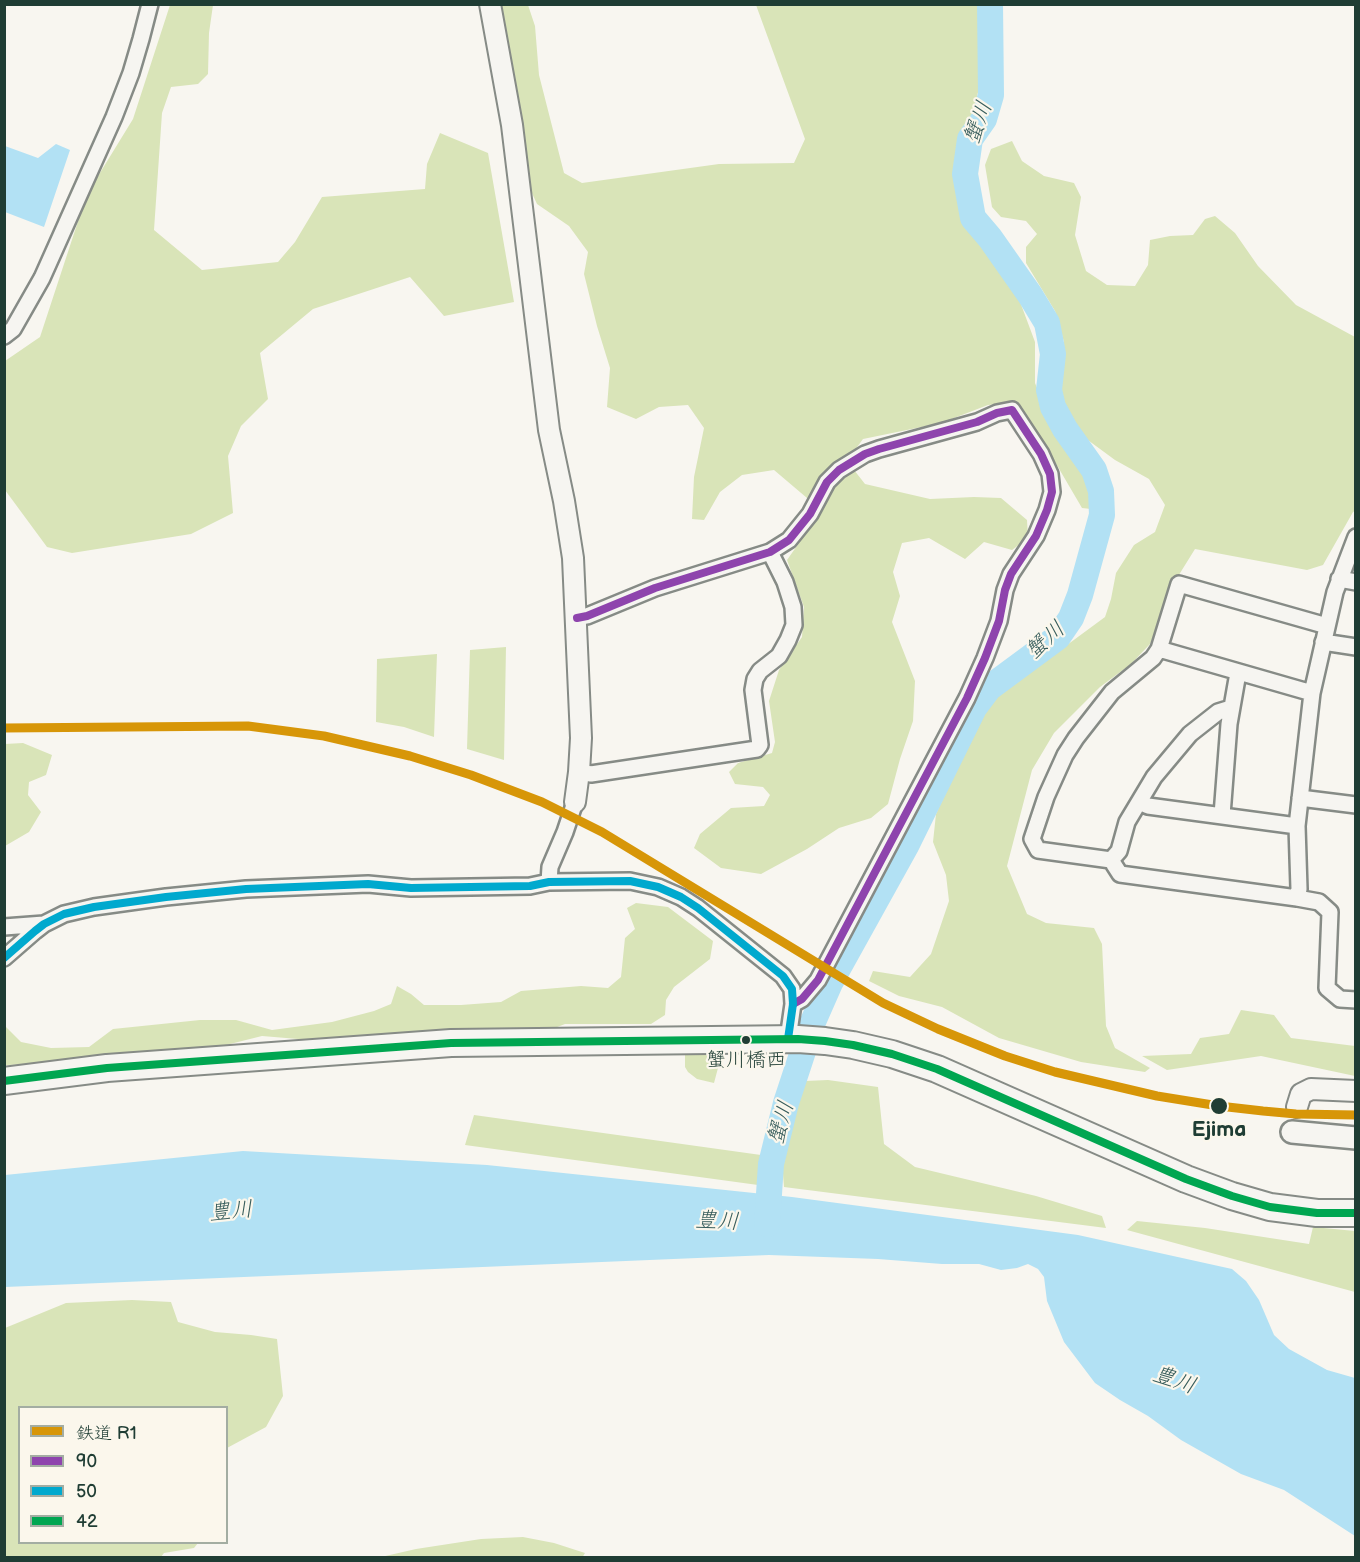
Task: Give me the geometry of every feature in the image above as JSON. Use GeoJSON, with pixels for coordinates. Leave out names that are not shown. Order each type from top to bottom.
{"type":"FeatureCollection","features":[{"type":"Feature","properties":{"kind":"highway"},"geometry":{"type":"LineString","coordinates":[[4,1081],[107,1068],[451,1043],[793,1039],[825,1041],[892,1054],[937,1069],[1186,1179],[1232,1196],[1270,1207],[1317,1213],[1356,1213]]}},
{"type":"Feature","properties":{"kind":"main road"},"geometry":{"type":"LineString","coordinates":[[1292,1132],[1356,1138]]}},
{"type":"Feature","properties":{"kind":"street"},"geometry":{"type":"LineString","coordinates":[[4,336],[13,329],[42,278],[114,117],[131,74],[150,4]]}},
{"type":"Feature","properties":{"kind":"street"},"geometry":{"type":"LineString","coordinates":[[490,4],[512,125],[549,430],[573,558],[581,738],[579,772],[575,802],[550,867],[549,882]]}},
{"type":"Feature","properties":{"kind":"street"},"geometry":{"type":"LineString","coordinates":[[577,618],[655,588],[770,552],[789,540],[810,514],[827,482],[840,470],[865,454],[879,449],[978,422],[997,413],[1012,410],[1041,454],[1050,474],[1052,492],[1047,510],[1036,536],[1011,574],[1005,590],[999,621],[967,698],[818,980],[801,999],[793,1004]]}},
{"type":"Feature","properties":{"kind":"street"},"geometry":{"type":"LineString","coordinates":[[1297,898],[1300,798],[1312,693],[1335,592],[1356,537]]}},
{"type":"Feature","properties":{"kind":"street"},"geometry":{"type":"LineString","coordinates":[[579,772],[591,774],[757,749],[760,745],[753,690],[755,679],[760,671],[779,656],[794,625],[793,607],[788,590],[770,552]]}},
{"type":"Feature","properties":{"kind":"street"},"geometry":{"type":"LineString","coordinates":[[1339,579],[1356,582]]}},
{"type":"Feature","properties":{"kind":"street"},"geometry":{"type":"LineString","coordinates":[[1327,626],[1179,584],[1159,649],[1153,658],[1112,692],[1076,738],[1065,755],[1046,797],[1032,839],[1038,850],[1111,860],[1120,874],[1319,902],[1330,912],[1327,988],[1340,999],[1356,1000]]}},
{"type":"Feature","properties":{"kind":"street"},"geometry":{"type":"LineString","coordinates":[[1323,642],[1356,647]]}},
{"type":"Feature","properties":{"kind":"street"},"geometry":{"type":"LineString","coordinates":[[1159,649],[1312,693]]}},
{"type":"Feature","properties":{"kind":"street"},"geometry":{"type":"LineString","coordinates":[[1222,815],[1231,708],[1238,673]]}},
{"type":"Feature","properties":{"kind":"street"},"geometry":{"type":"LineString","coordinates":[[1111,860],[1119,850],[1128,822],[1154,777],[1190,734],[1218,712],[1231,708]]}},
{"type":"Feature","properties":{"kind":"street"},"geometry":{"type":"LineString","coordinates":[[1300,798],[1356,805]]}},
{"type":"Feature","properties":{"kind":"street"},"geometry":{"type":"LineString","coordinates":[[1139,802],[1148,806],[1298,826]]}},
{"type":"Feature","properties":{"kind":"street"},"geometry":{"type":"LineString","coordinates":[[4,958],[44,924],[64,914],[94,907],[246,889],[368,884],[411,888],[530,886],[549,882],[630,881],[658,887],[699,908],[783,976],[792,989],[793,1039]]}},
{"type":"Feature","properties":{"kind":"street"},"geometry":{"type":"LineString","coordinates":[[4,927],[44,924]]}},
{"type":"Feature","properties":{"kind":"street"},"geometry":{"type":"LineString","coordinates":[[1292,1132],[1301,1094],[1311,1089],[1356,1091]]}},
{"type":"Feature","properties":{"kind":"green space"},"geometry":{"type":"Polygon","coordinates":[[[170,5],[213,5],[209,33],[208,74],[198,84],[171,87],[162,113],[154,230],[202,270],[278,262],[295,242],[322,197],[425,189],[427,164],[440,133],[488,153],[514,302],[444,316],[410,277],[313,309],[260,353],[268,399],[241,426],[228,456],[233,513],[191,534],[72,553],[47,547],[5,490],[5,361],[40,337],[87,194],[133,119],[170,5]]]}},
{"type":"Feature","properties":{"kind":"green space"},"geometry":{"type":"Polygon","coordinates":[[[496,5],[528,5],[535,26],[539,75],[564,173],[582,183],[719,164],[794,163],[805,139],[756,5],[981,5],[982,76],[972,117],[960,139],[960,183],[967,217],[974,233],[1019,299],[1035,342],[1035,383],[1052,425],[1085,474],[1093,498],[1091,509],[1082,508],[1041,438],[1013,403],[988,405],[941,423],[863,439],[847,461],[865,484],[930,499],[1001,498],[1027,520],[1028,538],[1012,550],[984,542],[965,559],[929,538],[902,543],[893,572],[900,596],[892,622],[915,681],[913,721],[888,804],[871,818],[839,828],[807,849],[761,874],[721,868],[694,848],[700,834],[731,808],[764,806],[770,795],[763,787],[735,784],[729,772],[738,763],[772,753],[775,742],[769,701],[779,670],[802,637],[804,607],[787,560],[818,516],[807,498],[774,470],[742,475],[720,492],[704,520],[692,519],[694,477],[704,428],[688,405],[659,407],[636,419],[607,407],[610,368],[584,274],[588,252],[569,226],[537,204],[525,178],[496,5]]]}},
{"type":"Feature","properties":{"kind":"green space"},"geometry":{"type":"Polygon","coordinates":[[[1012,141],[1022,161],[1044,176],[1074,183],[1081,197],[1075,235],[1086,271],[1107,285],[1135,286],[1148,265],[1150,240],[1193,235],[1205,219],[1215,216],[1235,233],[1258,266],[1296,305],[1355,337],[1355,511],[1323,565],[1307,570],[1195,549],[1177,578],[1150,644],[1131,664],[1100,687],[1054,733],[1032,770],[1007,866],[1027,914],[1046,923],[1094,928],[1102,944],[1106,1026],[1115,1048],[1150,1068],[1145,1072],[1081,1062],[999,1038],[942,1007],[899,996],[869,981],[873,971],[910,977],[931,954],[949,901],[946,875],[933,842],[936,814],[984,708],[1105,617],[1116,573],[1134,545],[1155,532],[1165,505],[1149,479],[1115,460],[1081,435],[1063,410],[1059,379],[1064,342],[1055,311],[1026,263],[1026,247],[1037,234],[1026,221],[1001,217],[992,207],[985,165],[991,149],[1012,141]]]}},
{"type":"Feature","properties":{"kind":"green space"},"geometry":{"type":"Polygon","coordinates":[[[506,647],[504,760],[467,749],[470,650],[506,647]]]}},
{"type":"Feature","properties":{"kind":"green space"},"geometry":{"type":"Polygon","coordinates":[[[437,654],[434,737],[404,727],[376,722],[377,659],[437,654]]]}},
{"type":"Feature","properties":{"kind":"green space"},"geometry":{"type":"Polygon","coordinates":[[[23,743],[52,755],[46,775],[29,782],[28,795],[41,812],[29,832],[5,846],[5,744],[23,743]]]}},
{"type":"Feature","properties":{"kind":"green space"},"geometry":{"type":"Polygon","coordinates":[[[636,903],[668,907],[713,941],[710,959],[674,987],[666,1000],[665,1015],[651,1024],[565,1024],[547,1031],[357,1041],[262,1036],[202,1051],[129,1054],[43,1064],[5,1065],[4,1025],[21,1042],[51,1048],[89,1047],[113,1029],[200,1020],[236,1020],[272,1030],[332,1022],[391,1004],[397,986],[424,1005],[501,1002],[521,991],[581,986],[608,988],[621,977],[625,938],[635,929],[627,908],[636,903]]]}},
{"type":"Feature","properties":{"kind":"green space"},"geometry":{"type":"Polygon","coordinates":[[[1241,1010],[1274,1015],[1291,1038],[1355,1046],[1355,1076],[1261,1056],[1167,1070],[1142,1056],[1191,1054],[1200,1038],[1229,1034],[1241,1010]]]}},
{"type":"Feature","properties":{"kind":"green space"},"geometry":{"type":"Polygon","coordinates":[[[685,1053],[722,1053],[714,1083],[697,1079],[688,1072],[685,1067],[685,1053]]]}},
{"type":"Feature","properties":{"kind":"green space"},"geometry":{"type":"Polygon","coordinates":[[[828,1080],[878,1087],[884,1144],[915,1167],[1036,1196],[1102,1216],[1106,1228],[784,1187],[782,1162],[805,1081],[828,1080]]]}},
{"type":"Feature","properties":{"kind":"green space"},"geometry":{"type":"Polygon","coordinates":[[[474,1115],[761,1155],[758,1185],[465,1145],[474,1115]]]}},
{"type":"Feature","properties":{"kind":"green space"},"geometry":{"type":"Polygon","coordinates":[[[1137,1221],[1205,1228],[1309,1244],[1313,1227],[1355,1231],[1355,1292],[1127,1230],[1137,1221]]]}},
{"type":"Feature","properties":{"kind":"green space"},"geometry":{"type":"Polygon","coordinates":[[[132,1300],[171,1302],[178,1322],[215,1332],[277,1339],[283,1396],[266,1427],[228,1447],[228,1406],[18,1406],[18,1544],[197,1544],[194,1548],[164,1553],[161,1557],[5,1557],[5,1328],[66,1303],[132,1300]]]}},
{"type":"Feature","properties":{"kind":"green space"},"geometry":{"type":"Polygon","coordinates":[[[523,1537],[554,1543],[585,1553],[582,1558],[381,1557],[481,1539],[523,1537]]]}},
{"type":"Feature","properties":{"kind":"water"},"geometry":{"type":"Polygon","coordinates":[[[56,144],[70,150],[44,227],[5,212],[5,146],[38,158],[56,144]]]}},
{"type":"Feature","properties":{"kind":"water","name":"豊川"},"geometry":{"type":"Polygon","coordinates":[[[243,1151],[487,1165],[792,1197],[1078,1235],[1232,1269],[1246,1281],[1259,1300],[1274,1335],[1289,1349],[1327,1370],[1355,1378],[1355,1536],[1284,1490],[1241,1474],[1181,1440],[1095,1383],[1064,1342],[1047,1301],[1044,1277],[1038,1269],[1028,1264],[1001,1270],[979,1264],[769,1255],[5,1287],[5,1175],[243,1151]]]}},
{"type":"Feature","properties":{"kind":"waterway","name":"蟹川"},"geometry":{"type":"LineString","coordinates":[[767,1224],[771,1164],[786,1103],[812,1024],[830,983],[906,846],[974,708],[989,688],[1058,637],[1071,618],[1080,595],[1102,515],[1101,491],[1094,470],[1065,429],[1053,407],[1049,390],[1053,354],[1047,323],[990,238],[973,218],[965,174],[970,139],[984,119],[991,95],[990,4]]}},
{"type":"Feature","properties":{"kind":"rail line","name":"R1"},"geometry":{"type":"LineString","coordinates":[[4,728],[248,726],[324,736],[410,756],[471,775],[542,802],[602,832],[883,1003],[938,1029],[1005,1056],[1055,1072],[1157,1096],[1263,1111],[1356,1115]]}},
{"type":"Feature","properties":{"kind":"transit line","name":"90"},"geometry":{"type":"LineString","coordinates":[[577,618],[655,588],[770,552],[789,540],[810,514],[827,482],[839,470],[865,454],[879,449],[1012,410],[1041,454],[1050,474],[1052,492],[1047,510],[1036,536],[1011,574],[1005,590],[999,621],[967,698],[818,980],[802,999],[793,1004]]}},
{"type":"Feature","properties":{"kind":"transit line","name":"50"},"geometry":{"type":"LineString","coordinates":[[4,958],[44,924],[64,914],[94,907],[166,897],[246,889],[368,884],[411,888],[530,886],[549,882],[630,881],[658,887],[681,897],[783,976],[792,989],[793,1004],[788,1039]]}},
{"type":"Feature","properties":{"kind":"transit line","name":"42"},"geometry":{"type":"LineString","coordinates":[[4,1081],[107,1068],[451,1043],[798,1039],[825,1041],[892,1054],[937,1069],[1186,1179],[1232,1196],[1270,1207],[1317,1213],[1356,1213]]}},
{"type":"Feature","properties":{"kind":"place","name":"蟹川橋西"},"geometry":{"type":"Point","coordinates":[746,1040]}},
{"type":"Feature","properties":{"kind":"place","name":"Ejima"},"geometry":{"type":"Point","coordinates":[1219,1106]}}]}
